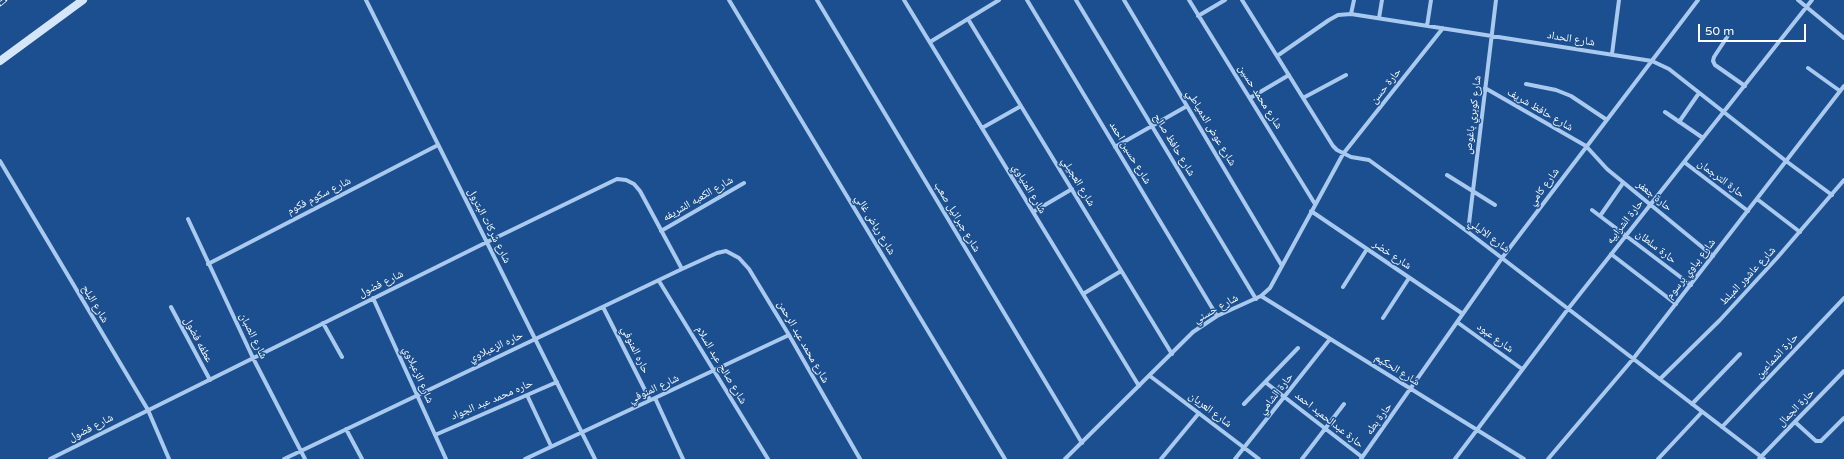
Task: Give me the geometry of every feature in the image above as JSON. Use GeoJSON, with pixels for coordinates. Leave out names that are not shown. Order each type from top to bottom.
{"type":"FeatureCollection","features":[{"type":"Feature","properties":{"kind":"main road"},"geometry":{"type":"LineString","coordinates":[[0,61],[83,0]]}},
{"type":"Feature","properties":{"kind":"street","name":"شارع شركات البترول"},"geometry":{"type":"LineString","coordinates":[[366,0],[595,459]]}},
{"type":"Feature","properties":{"kind":"street","name":"شارع رياض غالي"},"geometry":{"type":"LineString","coordinates":[[729,0],[1005,459]]}},
{"type":"Feature","properties":{"kind":"street","name":"شارع جبرائيل صعب"},"geometry":{"type":"LineString","coordinates":[[817,0],[1082,443]]}},
{"type":"Feature","properties":{"kind":"street","name":"شارع المنياوي"},"geometry":{"type":"LineString","coordinates":[[904,0],[1139,386]]}},
{"type":"Feature","properties":{"kind":"street"},"geometry":{"type":"LineString","coordinates":[[930,42],[999,0]]}},
{"type":"Feature","properties":{"kind":"street","name":"شارع حسين احمد"},"geometry":{"type":"LineString","coordinates":[[1027,0],[1217,316]]}},
{"type":"Feature","properties":{"kind":"street","name":"شارع حافظ صالح"},"geometry":{"type":"LineString","coordinates":[[1076,0],[1256,299]]}},
{"type":"Feature","properties":{"kind":"street","name":"شارع عوض الدمياطي"},"geometry":{"type":"LineString","coordinates":[[1124,0],[1282,266]]}},
{"type":"Feature","properties":{"kind":"street","name":"شارع محمد حسين"},"geometry":{"type":"LineString","coordinates":[[1189,0],[1315,204]]}},
{"type":"Feature","properties":{"kind":"street"},"geometry":{"type":"LineString","coordinates":[[1198,16],[1225,0]]}},
{"type":"Feature","properties":{"kind":"street"},"geometry":{"type":"LineString","coordinates":[[1242,0],[1333,146],[1343,154]]}},
{"type":"Feature","properties":{"kind":"street"},"geometry":{"type":"LineString","coordinates":[[1351,14],[1354,0]]}},
{"type":"Feature","properties":{"kind":"street"},"geometry":{"type":"LineString","coordinates":[[1380,18],[1382,0]]}},
{"type":"Feature","properties":{"kind":"street"},"geometry":{"type":"LineString","coordinates":[[1427,26],[1431,0]]}},
{"type":"Feature","properties":{"kind":"street","name":"شارع كوبري باغوص"},"geometry":{"type":"LineString","coordinates":[[1468,232],[1496,0]]}},
{"type":"Feature","properties":{"kind":"street"},"geometry":{"type":"LineString","coordinates":[[1612,54],[1619,0]]}},
{"type":"Feature","properties":{"kind":"street","name":"شارع كامي"},"geometry":{"type":"LineString","coordinates":[[1411,389],[1502,258],[1698,0]]}},
{"type":"Feature","properties":{"kind":"street"},"geometry":{"type":"LineString","coordinates":[[1798,0],[1844,38]]}},
{"type":"Feature","properties":{"kind":"street","name":"حارة الشرابيه"},"geometry":{"type":"LineString","coordinates":[[1455,459],[1568,309],[1812,0]]}},
{"type":"Feature","properties":{"kind":"street","name":"شارع الحداد"},"geometry":{"type":"LineString","coordinates":[[1277,56],[1329,20],[1338,15],[1351,14],[1652,60],[1668,69],[1832,195]]}},
{"type":"Feature","properties":{"kind":"street","name":"شارع العجيلي"},"geometry":{"type":"LineString","coordinates":[[968,19],[1172,354]]}},
{"type":"Feature","properties":{"kind":"street","name":"حارة حسن"},"geometry":{"type":"LineString","coordinates":[[1343,154],[1444,28]]}},
{"type":"Feature","properties":{"kind":"street"},"geometry":{"type":"LineString","coordinates":[[1731,31],[1714,57],[1713,61],[1715,65],[1745,86]]}},
{"type":"Feature","properties":{"kind":"street"},"geometry":{"type":"LineString","coordinates":[[1808,68],[1840,91]]}},
{"type":"Feature","properties":{"kind":"street"},"geometry":{"type":"LineString","coordinates":[[1250,98],[1289,75]]}},
{"type":"Feature","properties":{"kind":"street"},"geometry":{"type":"LineString","coordinates":[[1303,98],[1346,75]]}},
{"type":"Feature","properties":{"kind":"street"},"geometry":{"type":"LineString","coordinates":[[1526,84],[1556,90],[1571,96],[1607,120]]}},
{"type":"Feature","properties":{"kind":"street","name":"شارع بباوي برسوم"},"geometry":{"type":"LineString","coordinates":[[1548,459],[1633,359],[1844,86]]}},
{"type":"Feature","properties":{"kind":"street","name":"شارع حافظ شريف"},"geometry":{"type":"LineString","coordinates":[[1485,88],[1586,146]]}},
{"type":"Feature","properties":{"kind":"street"},"geometry":{"type":"LineString","coordinates":[[1679,122],[1699,93]]}},
{"type":"Feature","properties":{"kind":"street"},"geometry":{"type":"LineString","coordinates":[[982,128],[1021,106]]}},
{"type":"Feature","properties":{"kind":"street"},"geometry":{"type":"LineString","coordinates":[[1115,147],[1187,106]]}},
{"type":"Feature","properties":{"kind":"street"},"geometry":{"type":"LineString","coordinates":[[1665,112],[1703,138]]}},
{"type":"Feature","properties":{"kind":"street","name":"شارع سكوم فكوم"},"geometry":{"type":"LineString","coordinates":[[208,264],[438,145]]}},
{"type":"Feature","properties":{"kind":"street","name":"حارة جعفر"},"geometry":{"type":"LineString","coordinates":[[1586,146],[1606,169],[1713,256]]}},
{"type":"Feature","properties":{"kind":"street","name":"شارع حسني"},"geometry":{"type":"LineString","coordinates":[[1065,459],[1193,332],[1217,316],[1256,299],[1270,288],[1343,154]]}},
{"type":"Feature","properties":{"kind":"street","name":"شارع الاليلي"},"geometry":{"type":"LineString","coordinates":[[1343,154],[1368,160],[1468,232],[1761,458]]}},
{"type":"Feature","properties":{"kind":"street","name":"شارع البلح"},"geometry":{"type":"LineString","coordinates":[[0,161],[148,410],[169,459]]}},
{"type":"Feature","properties":{"kind":"street","name":"حارة الترجمان"},"geometry":{"type":"LineString","coordinates":[[1684,162],[1748,211]]}},
{"type":"Feature","properties":{"kind":"street"},"geometry":{"type":"LineString","coordinates":[[1447,175],[1495,205]]}},
{"type":"Feature","properties":{"kind":"street","name":"شارع فضول"},"geometry":{"type":"LineString","coordinates":[[50,459],[373,298],[617,179],[626,180],[634,184],[640,191],[682,269]]}},
{"type":"Feature","properties":{"kind":"street","name":"شارع عاشور المبلط"},"geometry":{"type":"LineString","coordinates":[[1660,380],[1720,320],[1800,232],[1844,180]]}},
{"type":"Feature","properties":{"kind":"street","name":"شارع الكعبه الشريفه"},"geometry":{"type":"LineString","coordinates":[[661,231],[744,183]]}},
{"type":"Feature","properties":{"kind":"street"},"geometry":{"type":"LineString","coordinates":[[1600,216],[1623,183]]}},
{"type":"Feature","properties":{"kind":"street"},"geometry":{"type":"LineString","coordinates":[[1033,212],[1072,189]]}},
{"type":"Feature","properties":{"kind":"street"},"geometry":{"type":"LineString","coordinates":[[1757,199],[1800,232]]}},
{"type":"Feature","properties":{"kind":"street","name":"حارة سلطان"},"geometry":{"type":"LineString","coordinates":[[1592,210],[1691,285]]}},
{"type":"Feature","properties":{"kind":"street","name":"شارع خضر"},"geometry":{"type":"LineString","coordinates":[[1311,211],[1463,314]]}},
{"type":"Feature","properties":{"kind":"street","name":"شارع الصبان"},"geometry":{"type":"LineString","coordinates":[[188,219],[208,264],[305,459]]}},
{"type":"Feature","properties":{"kind":"street"},"geometry":{"type":"LineString","coordinates":[[1343,287],[1367,249]]}},
{"type":"Feature","properties":{"kind":"street","name":"شارع محمد عبد الرحمن"},"geometry":{"type":"LineString","coordinates":[[717,253],[726,251],[732,253],[744,262],[790,335],[860,459]]}},
{"type":"Feature","properties":{"kind":"street","name":"حاره الزعبلاوي"},"geometry":{"type":"LineString","coordinates":[[284,459],[300,450],[717,253]]}},
{"type":"Feature","properties":{"kind":"street"},"geometry":{"type":"LineString","coordinates":[[1611,254],[1676,304]]}},
{"type":"Feature","properties":{"kind":"street"},"geometry":{"type":"LineString","coordinates":[[1083,294],[1121,271]]}},
{"type":"Feature","properties":{"kind":"street"},"geometry":{"type":"LineString","coordinates":[[1383,318],[1409,278]]}},
{"type":"Feature","properties":{"kind":"street","name":"شارع صالح عبد السلام"},"geometry":{"type":"LineString","coordinates":[[659,280],[768,459]]}},
{"type":"Feature","properties":{"kind":"street","name":"شارع الحكيم"},"geometry":{"type":"LineString","coordinates":[[1261,296],[1524,459]]}},
{"type":"Feature","properties":{"kind":"street","name":"شارع الزعبلاوي"},"geometry":{"type":"LineString","coordinates":[[373,298],[446,459]]}},
{"type":"Feature","properties":{"kind":"street","name":"حارة الشماعين"},"geometry":{"type":"LineString","coordinates":[[1722,427],[1844,298]]}},
{"type":"Feature","properties":{"kind":"street","name":"عطفه فضول"},"geometry":{"type":"LineString","coordinates":[[171,307],[210,380]]}},
{"type":"Feature","properties":{"kind":"street","name":"حاره المنوفي"},"geometry":{"type":"LineString","coordinates":[[603,307],[650,400]]}},
{"type":"Feature","properties":{"kind":"street","name":"شارع عبود"},"geometry":{"type":"LineString","coordinates":[[1457,322],[1522,369]]}},
{"type":"Feature","properties":{"kind":"street"},"geometry":{"type":"LineString","coordinates":[[323,323],[342,357]]}},
{"type":"Feature","properties":{"kind":"street","name":"شارع المنوفي"},"geometry":{"type":"LineString","coordinates":[[525,459],[790,335]]}},
{"type":"Feature","properties":{"kind":"street","name":"حارة الشامي"},"geometry":{"type":"LineString","coordinates":[[1235,459],[1330,339]]}},
{"type":"Feature","properties":{"kind":"street"},"geometry":{"type":"LineString","coordinates":[[1244,404],[1298,348]]}},
{"type":"Feature","properties":{"kind":"street"},"geometry":{"type":"LineString","coordinates":[[1692,404],[1740,354]]}},
{"type":"Feature","properties":{"kind":"street","name":"حارة الجمال"},"geometry":{"type":"LineString","coordinates":[[1761,458],[1844,371]]}},
{"type":"Feature","properties":{"kind":"street","name":"شارع العريان"},"geometry":{"type":"LineString","coordinates":[[1150,376],[1259,459]]}},
{"type":"Feature","properties":{"kind":"street","name":"حاره محمد عبد الجواد"},"geometry":{"type":"LineString","coordinates":[[435,435],[557,382]]}},
{"type":"Feature","properties":{"kind":"street","name":"حارة عبدالحميد احمد"},"geometry":{"type":"LineString","coordinates":[[1265,382],[1362,458]]}},
{"type":"Feature","properties":{"kind":"street","name":"حارة بطه"},"geometry":{"type":"LineString","coordinates":[[1362,458],[1411,389]]}},
{"type":"Feature","properties":{"kind":"street"},"geometry":{"type":"LineString","coordinates":[[528,395],[551,446]]}},
{"type":"Feature","properties":{"kind":"street"},"geometry":{"type":"LineString","coordinates":[[655,398],[683,459]]}},
{"type":"Feature","properties":{"kind":"street"},"geometry":{"type":"LineString","coordinates":[[1302,459],[1344,404]]}},
{"type":"Feature","properties":{"kind":"street"},"geometry":{"type":"LineString","coordinates":[[1658,459],[1702,412]]}},
{"type":"Feature","properties":{"kind":"street"},"geometry":{"type":"LineString","coordinates":[[1161,459],[1198,413]]}},
{"type":"Feature","properties":{"kind":"street"},"geometry":{"type":"LineString","coordinates":[[1795,422],[1816,441],[1821,441],[1844,418]]}},
{"type":"Feature","properties":{"kind":"street"},"geometry":{"type":"LineString","coordinates":[[346,429],[362,459]]}},
{"type":"Feature","properties":{"kind":"railway"},"geometry":{"type":"LineString","coordinates":[[0,4],[5,0]]}}]}
